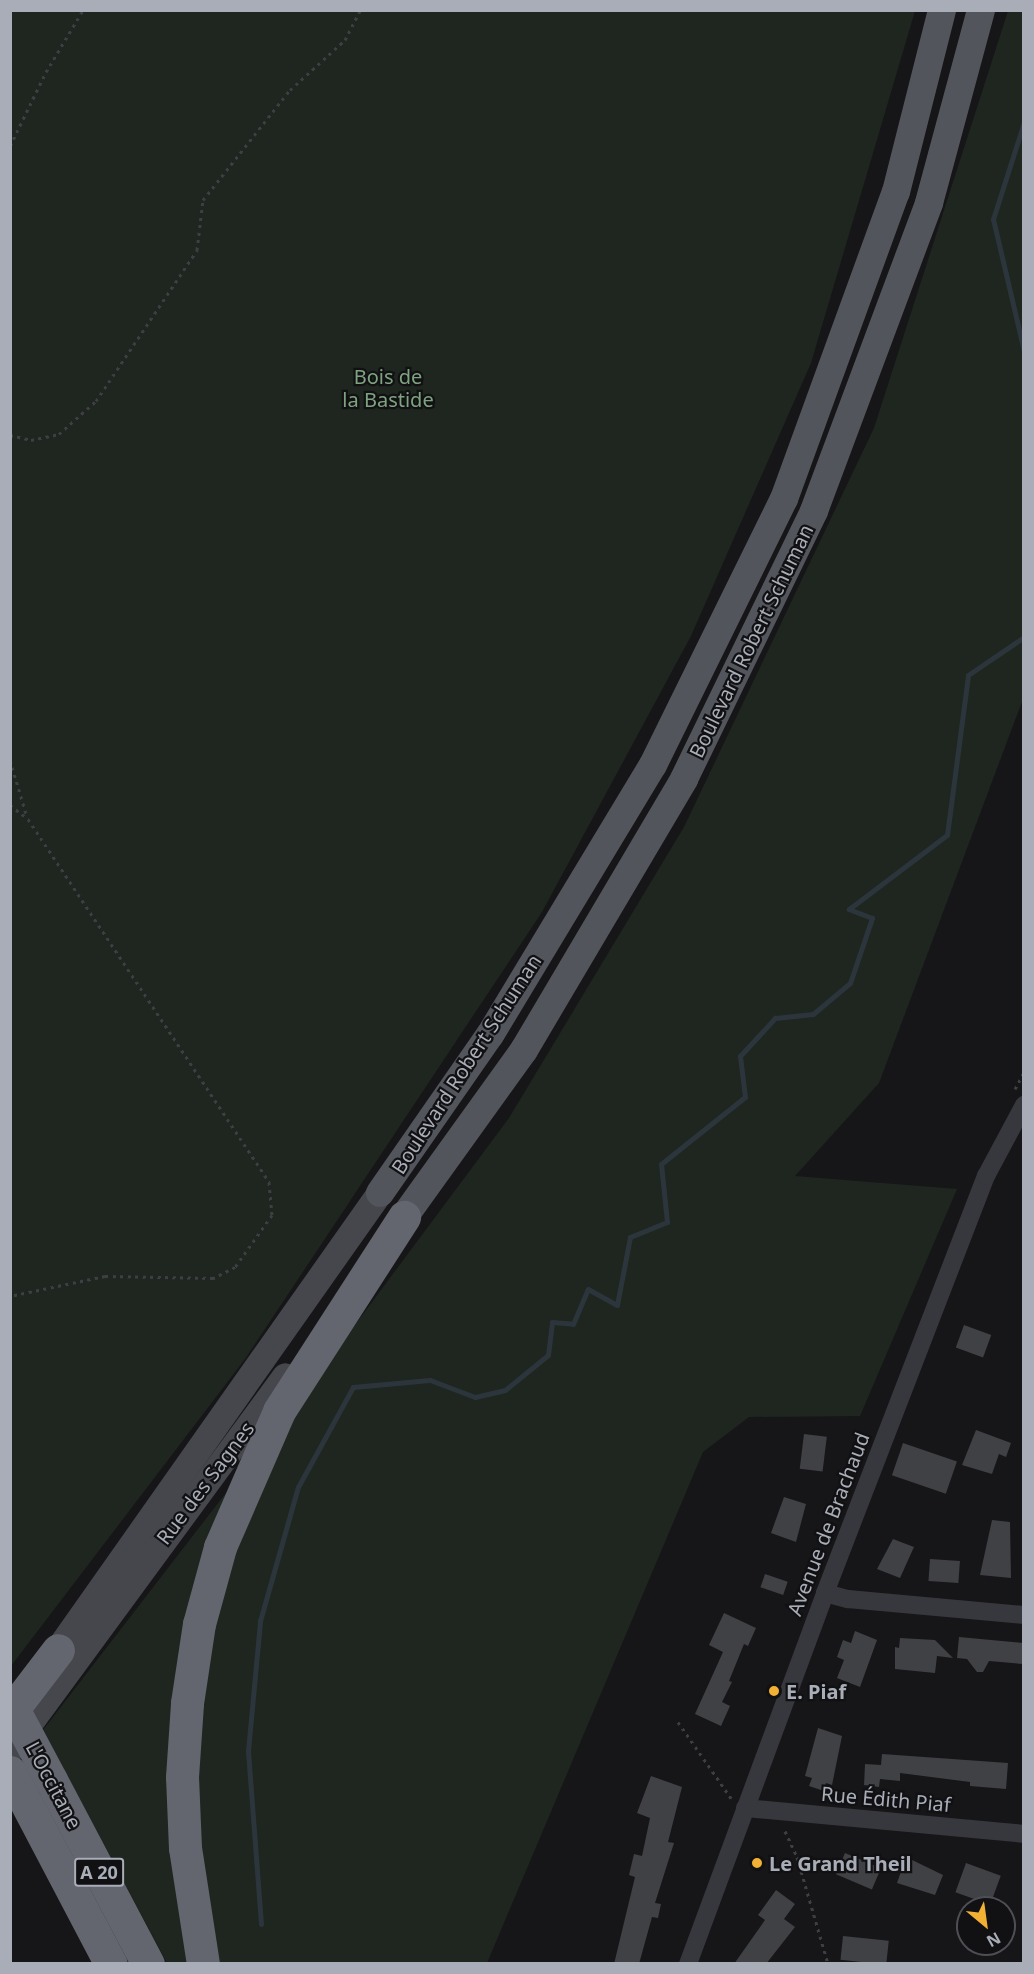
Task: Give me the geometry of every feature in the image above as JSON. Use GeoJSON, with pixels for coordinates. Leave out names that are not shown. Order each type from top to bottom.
{"type":"FeatureCollection","features":[{"type":"Feature","properties":{"kind":"highway"},"geometry":{"type":"LineString","coordinates":[[203,1964],[185,1848],[182,1777],[187,1703],[200,1624],[220,1547],[279,1411],[404,1217]]}},
{"type":"Feature","properties":{"kind":"highway"},"geometry":{"type":"LineString","coordinates":[[10,1713],[58,1650]]}},
{"type":"Feature","properties":{"kind":"highway","name":"L'Occitane"},"geometry":{"type":"LineString","coordinates":[[10,1703],[148,1964]]}},
{"type":"Feature","properties":{"kind":"highway","name":"L'Occitane"},"geometry":{"type":"LineString","coordinates":[[10,1772],[20,1802],[111,1964]]}},
{"type":"Feature","properties":{"kind":"main road","name":"Boulevard Robert Schuman"},"geometry":{"type":"LineString","coordinates":[[380,1193],[490,1035],[653,765],[784,499],[896,192],[942,10]]}},
{"type":"Feature","properties":{"kind":"main road","name":"Boulevard Robert Schuman"},"geometry":{"type":"LineString","coordinates":[[404,1217],[524,1050],[678,789],[814,511],[929,203],[981,10]]}},
{"type":"Feature","properties":{"kind":"street","name":"Avenue de Brachaud"},"geometry":{"type":"LineString","coordinates":[[688,1964],[825,1593],[986,1176],[1023,1105]]}},
{"type":"Feature","properties":{"kind":"street","name":"Rue des Sagnes"},"geometry":{"type":"LineString","coordinates":[[10,1722],[58,1650],[380,1193]]}},
{"type":"Feature","properties":{"kind":"street","name":"Rue des Sagnes"},"geometry":{"type":"LineString","coordinates":[[10,1751],[102,1622],[404,1217]]}},
{"type":"Feature","properties":{"kind":"street"},"geometry":{"type":"LineString","coordinates":[[825,1593],[848,1599],[1023,1615]]}},
{"type":"Feature","properties":{"kind":"street","name":"Rue Édith Piaf"},"geometry":{"type":"LineString","coordinates":[[745,1808],[1023,1834]]}},
{"type":"Feature","properties":{"kind":"path"},"geometry":{"type":"LineString","coordinates":[[10,146],[46,72],[83,10]]}},
{"type":"Feature","properties":{"kind":"path"},"geometry":{"type":"LineString","coordinates":[[10,435],[31,440],[59,434],[96,401],[197,250],[203,200],[290,90],[345,40],[360,10]]}},
{"type":"Feature","properties":{"kind":"path"},"geometry":{"type":"LineString","coordinates":[[10,760],[28,819],[269,1182],[272,1215],[235,1267],[213,1278],[105,1276],[10,1296]]}},
{"type":"Feature","properties":{"kind":"path"},"geometry":{"type":"LineString","coordinates":[[10,805],[28,819]]}},
{"type":"Feature","properties":{"kind":"path"},"geometry":{"type":"LineString","coordinates":[[678,1722],[728,1797],[745,1808]]}},
{"type":"Feature","properties":{"kind":"path"},"geometry":{"type":"LineString","coordinates":[[785,1832],[798,1857],[828,1964]]}},
{"type":"Feature","properties":{"kind":"green space","name":"Bois de la Bastide"},"geometry":{"type":"Polygon","coordinates":[[[11,10],[915,11],[811,363],[691,636],[542,912],[245,1359],[11,1666],[11,10]]]}},
{"type":"Feature","properties":{"kind":"green space"},"geometry":{"type":"Polygon","coordinates":[[[1008,11],[1023,11],[1023,699],[879,1083],[795,1176],[957,1189],[860,1416],[749,1417],[703,1452],[487,1963],[167,1963],[43,1730],[340,1345],[509,1118],[684,827],[874,428],[1008,11]]]}},
{"type":"Feature","properties":{"kind":"building"},"geometry":{"type":"Polygon","coordinates":[[[964,1325],[991,1335],[983,1357],[956,1348],[964,1325]]]}},
{"type":"Feature","properties":{"kind":"building"},"geometry":{"type":"Polygon","coordinates":[[[976,1430],[1011,1443],[1006,1457],[999,1454],[992,1474],[962,1465],[976,1430]]]}},
{"type":"Feature","properties":{"kind":"building"},"geometry":{"type":"Polygon","coordinates":[[[804,1434],[827,1437],[823,1472],[800,1469],[804,1434]]]}},
{"type":"Feature","properties":{"kind":"building"},"geometry":{"type":"Polygon","coordinates":[[[903,1443],[957,1462],[946,1494],[892,1475],[903,1443]]]}},
{"type":"Feature","properties":{"kind":"building"},"geometry":{"type":"Polygon","coordinates":[[[784,1497],[806,1504],[796,1542],[771,1533],[784,1497]]]}},
{"type":"Feature","properties":{"kind":"building"},"geometry":{"type":"Polygon","coordinates":[[[992,1520],[1010,1522],[1011,1578],[980,1575],[992,1520]]]}},
{"type":"Feature","properties":{"kind":"building"},"geometry":{"type":"Polygon","coordinates":[[[893,1539],[914,1547],[900,1578],[877,1569],[893,1539]]]}},
{"type":"Feature","properties":{"kind":"building"},"geometry":{"type":"Polygon","coordinates":[[[930,1559],[960,1561],[958,1583],[928,1581],[930,1559]]]}},
{"type":"Feature","properties":{"kind":"building"},"geometry":{"type":"Polygon","coordinates":[[[765,1574],[788,1582],[783,1595],[760,1587],[765,1574]]]}},
{"type":"Feature","properties":{"kind":"building"},"geometry":{"type":"Polygon","coordinates":[[[724,1613],[756,1628],[748,1646],[744,1644],[729,1681],[732,1682],[722,1702],[730,1706],[721,1726],[695,1714],[723,1652],[709,1645],[724,1613]]]}},
{"type":"Feature","properties":{"kind":"building"},"geometry":{"type":"Polygon","coordinates":[[[855,1631],[877,1640],[860,1687],[837,1678],[844,1660],[837,1657],[843,1640],[851,1643],[855,1631]]]}},
{"type":"Feature","properties":{"kind":"building"},"geometry":{"type":"Polygon","coordinates":[[[959,1637],[1023,1643],[1023,1664],[989,1661],[983,1672],[977,1672],[967,1659],[957,1658],[959,1637]]]}},
{"type":"Feature","properties":{"kind":"building"},"geometry":{"type":"Polygon","coordinates":[[[900,1638],[935,1640],[953,1658],[937,1656],[935,1673],[895,1669],[895,1647],[899,1648],[900,1638]]]}},
{"type":"Feature","properties":{"kind":"building"},"geometry":{"type":"Polygon","coordinates":[[[818,1728],[842,1736],[832,1785],[826,1783],[824,1791],[809,1786],[812,1778],[805,1776],[818,1728]]]}},
{"type":"Feature","properties":{"kind":"building"},"geometry":{"type":"Polygon","coordinates":[[[882,1754],[1008,1763],[1006,1789],[970,1786],[970,1782],[900,1773],[900,1781],[880,1779],[879,1787],[864,1785],[865,1764],[881,1765],[882,1754]]]}},
{"type":"Feature","properties":{"kind":"building"},"geometry":{"type":"Polygon","coordinates":[[[651,1776],[682,1787],[668,1842],[674,1843],[655,1903],[661,1904],[658,1918],[652,1917],[639,1964],[614,1964],[635,1877],[629,1875],[634,1854],[642,1856],[650,1818],[637,1813],[651,1776]]]}},
{"type":"Feature","properties":{"kind":"building"},"geometry":{"type":"Polygon","coordinates":[[[845,1853],[881,1868],[872,1889],[836,1874],[845,1853]]]}},
{"type":"Feature","properties":{"kind":"building"},"geometry":{"type":"Polygon","coordinates":[[[906,1857],[943,1875],[935,1895],[897,1883],[906,1857]]]}},
{"type":"Feature","properties":{"kind":"building"},"geometry":{"type":"Polygon","coordinates":[[[966,1863],[1001,1876],[993,1896],[966,1896],[955,1892],[966,1863]]]}},
{"type":"Feature","properties":{"kind":"building"},"geometry":{"type":"Polygon","coordinates":[[[776,1890],[795,1904],[784,1919],[795,1927],[766,1964],[734,1964],[765,1920],[758,1915],[776,1890]]]}},
{"type":"Feature","properties":{"kind":"building"},"geometry":{"type":"Polygon","coordinates":[[[843,1936],[889,1941],[886,1964],[840,1960],[843,1936]]]}},
{"type":"Feature","properties":{"kind":"waterway"},"geometry":{"type":"LineString","coordinates":[[1024,122],[993,219],[1024,351]]}},
{"type":"Feature","properties":{"kind":"waterway"},"geometry":{"type":"LineString","coordinates":[[261,1924],[248,1751],[260,1621],[298,1487],[353,1387],[430,1380],[475,1397],[505,1390],[548,1355],[552,1322],[573,1324],[588,1289],[617,1305],[630,1237],[667,1222],[661,1164],[745,1097],[740,1056],[775,1018],[813,1014],[850,983],[872,918],[849,909],[947,835],[968,675],[1024,637]]}},
{"type":"Feature","properties":{"kind":"place","name":"E. Piaf"},"geometry":{"type":"Point","coordinates":[774,1691]}},
{"type":"Feature","properties":{"kind":"place","name":"Le Grand Theil"},"geometry":{"type":"Point","coordinates":[757,1863]}}]}
